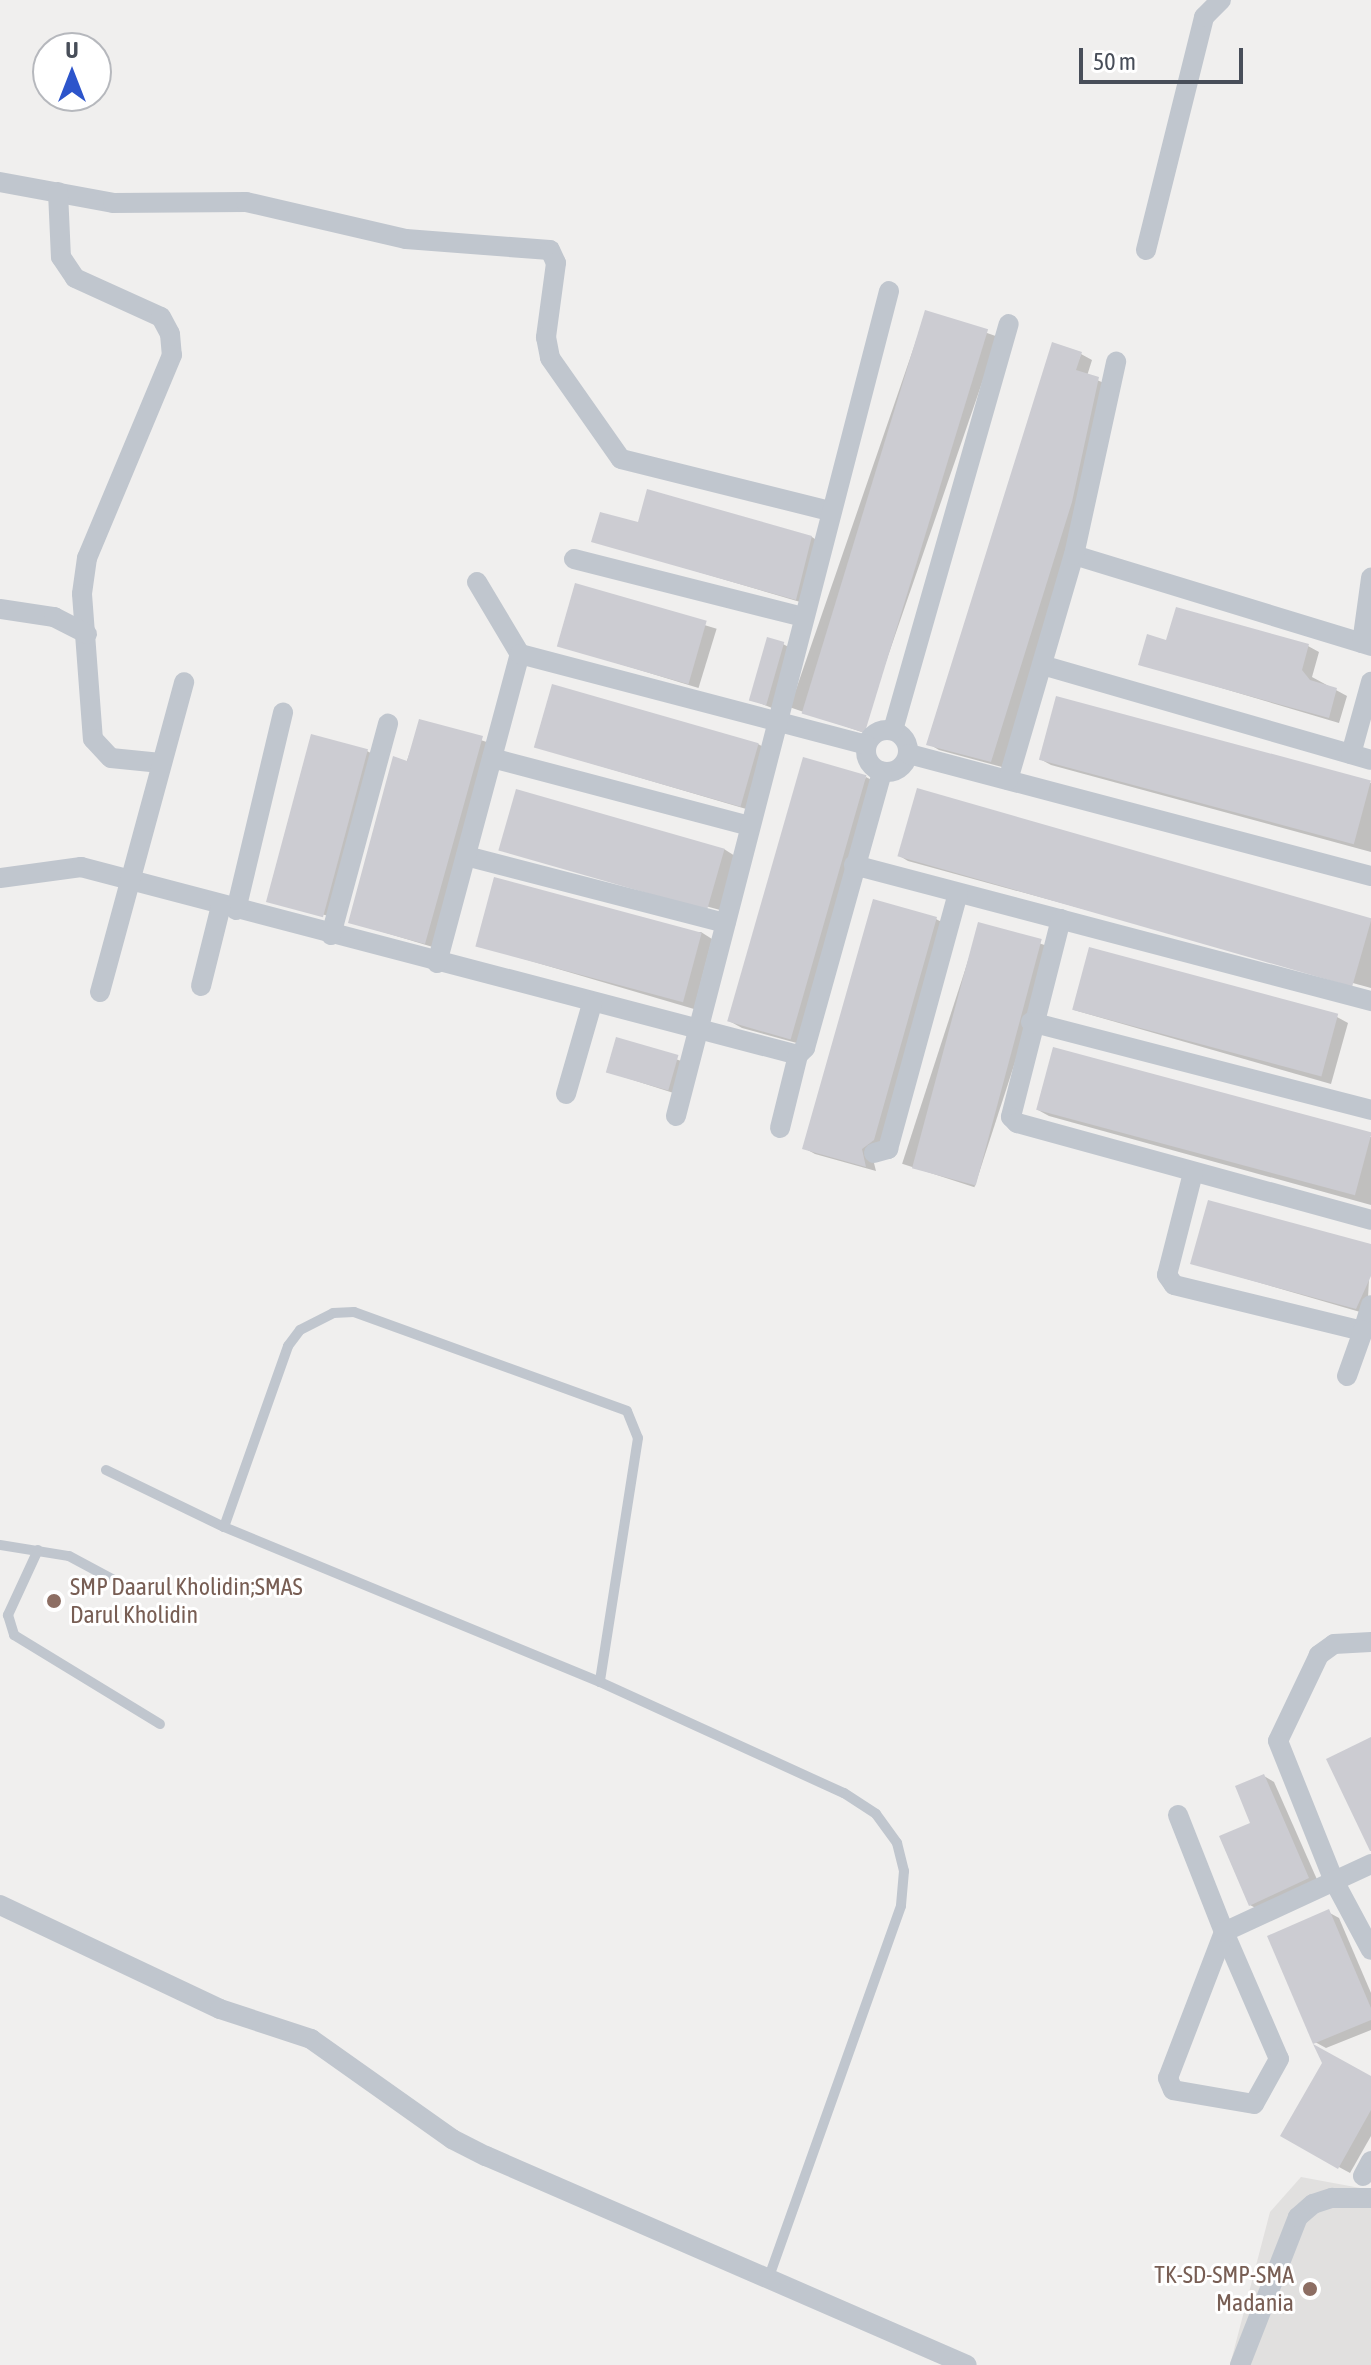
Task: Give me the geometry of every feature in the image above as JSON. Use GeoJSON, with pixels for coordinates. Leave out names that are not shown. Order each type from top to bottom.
{"type":"FeatureCollection","features":[{"type":"Feature","properties":{"kind":"street"},"geometry":{"type":"LineString","coordinates":[[1146,250],[1204,17],[1221,0]]}},
{"type":"Feature","properties":{"kind":"street"},"geometry":{"type":"LineString","coordinates":[[0,182],[134,204],[246,202],[406,239],[550,250],[556,263],[546,337],[550,358],[621,459],[830,511]]}},
{"type":"Feature","properties":{"kind":"street"},"geometry":{"type":"LineString","coordinates":[[58,192],[61,257],[85,284],[161,317],[170,334],[172,355],[87,558],[82,594],[93,739],[111,758],[161,763]]}},
{"type":"Feature","properties":{"kind":"street"},"geometry":{"type":"LineString","coordinates":[[676,1116],[889,291]]}},
{"type":"Feature","properties":{"kind":"street"},"geometry":{"type":"LineString","coordinates":[[893,730],[1009,324]]}},
{"type":"Feature","properties":{"kind":"street"},"geometry":{"type":"LineString","coordinates":[[1008,780],[1074,555],[1116,362]]}},
{"type":"Feature","properties":{"kind":"street"},"geometry":{"type":"LineString","coordinates":[[1074,555],[1366,644],[1371,578]]}},
{"type":"Feature","properties":{"kind":"street"},"geometry":{"type":"LineString","coordinates":[[574,559],[803,617]]}},
{"type":"Feature","properties":{"kind":"street"},"geometry":{"type":"LineString","coordinates":[[477,582],[520,654],[866,745]]}},
{"type":"Feature","properties":{"kind":"street"},"geometry":{"type":"LineString","coordinates":[[0,609],[54,617],[87,634]]}},
{"type":"Feature","properties":{"kind":"street"},"geometry":{"type":"LineString","coordinates":[[437,963],[520,654]]}},
{"type":"Feature","properties":{"kind":"street"},"geometry":{"type":"LineString","coordinates":[[1042,665],[1361,757],[1371,682]]}},
{"type":"Feature","properties":{"kind":"street"},"geometry":{"type":"LineString","coordinates":[[100,992],[184,682]]}},
{"type":"Feature","properties":{"kind":"street"},"geometry":{"type":"LineString","coordinates":[[201,986],[228,908],[283,713]]}},
{"type":"Feature","properties":{"kind":"street"},"geometry":{"type":"LineString","coordinates":[[331,935],[388,724]]}},
{"type":"Feature","properties":{"kind":"street"},"geometry":{"type":"LineString","coordinates":[[893,730],[906,740],[909,754],[899,769],[882,772],[869,762],[866,745],[877,732],[893,730]]}},
{"type":"Feature","properties":{"kind":"street"},"geometry":{"type":"LineString","coordinates":[[909,754],[1371,876]]}},
{"type":"Feature","properties":{"kind":"street"},"geometry":{"type":"LineString","coordinates":[[492,758],[750,826]]}},
{"type":"Feature","properties":{"kind":"street"},"geometry":{"type":"LineString","coordinates":[[780,1128],[798,1055],[805,1048],[882,772]]}},
{"type":"Feature","properties":{"kind":"street"},"geometry":{"type":"LineString","coordinates":[[466,856],[725,923]]}},
{"type":"Feature","properties":{"kind":"street"},"geometry":{"type":"LineString","coordinates":[[854,865],[1371,1001]]}},
{"type":"Feature","properties":{"kind":"street"},"geometry":{"type":"LineString","coordinates":[[0,878],[81,867],[592,1004],[798,1055]]}},
{"type":"Feature","properties":{"kind":"street"},"geometry":{"type":"LineString","coordinates":[[874,1153],[888,1149],[958,893]]}},
{"type":"Feature","properties":{"kind":"street"},"geometry":{"type":"LineString","coordinates":[[1061,919],[1031,1022],[1011,1117],[1193,1173],[1371,1220]]}},
{"type":"Feature","properties":{"kind":"street"},"geometry":{"type":"LineString","coordinates":[[566,1094],[592,1004]]}},
{"type":"Feature","properties":{"kind":"street"},"geometry":{"type":"LineString","coordinates":[[1031,1022],[1371,1110]]}},
{"type":"Feature","properties":{"kind":"street"},"geometry":{"type":"LineString","coordinates":[[1193,1173],[1168,1280],[1363,1331]]}},
{"type":"Feature","properties":{"kind":"street"},"geometry":{"type":"LineString","coordinates":[[1347,1376],[1371,1305]]}},
{"type":"Feature","properties":{"kind":"street"},"geometry":{"type":"LineString","coordinates":[[1371,1642],[1334,1644],[1319,1655],[1278,1741],[1334,1881],[1371,1950]]}},
{"type":"Feature","properties":{"kind":"street"},"geometry":{"type":"LineString","coordinates":[[1178,1815],[1224,1932],[1278,2053],[1279,2065],[1254,2104],[1168,2085],[1224,1932],[1371,1864]]}},
{"type":"Feature","properties":{"kind":"street"},"geometry":{"type":"LineString","coordinates":[[0,1905],[220,2009],[311,2039],[452,2139],[967,2365]]}},
{"type":"Feature","properties":{"kind":"street"},"geometry":{"type":"LineString","coordinates":[[1240,2365],[1298,2217],[1332,2198],[1371,2198]]}},
{"type":"Feature","properties":{"kind":"lane"},"geometry":{"type":"LineString","coordinates":[[224,1527],[288,1346],[300,1330],[333,1313],[354,1312],[627,1411],[638,1438],[600,1682]]}},
{"type":"Feature","properties":{"kind":"lane"},"geometry":{"type":"LineString","coordinates":[[106,1470],[224,1527],[600,1682],[844,1793],[876,1814],[897,1843],[904,1871],[901,1906],[768,2279]]}},
{"type":"Feature","properties":{"kind":"lane"},"geometry":{"type":"LineString","coordinates":[[0,1545],[69,1556],[125,1586]]}},
{"type":"Feature","properties":{"kind":"lane"},"geometry":{"type":"LineString","coordinates":[[38,1550],[8,1615],[14,1635],[160,1724]]}},
{"type":"Feature","properties":{"kind":"shaded area","name":"TK-SD-SMP-SMA Madania"},"geometry":{"type":"Polygon","coordinates":[[[1301,2177],[1371,2190],[1371,2365],[1230,2365],[1270,2212],[1301,2177]]]}},
{"type":"Feature","properties":{"kind":"building"},"geometry":{"type":"Polygon","coordinates":[[[925,310],[988,329],[865,733],[802,714],[925,310]]]}},
{"type":"Feature","properties":{"kind":"building"},"geometry":{"type":"Polygon","coordinates":[[[1052,342],[1082,352],[1076,370],[1099,377],[1072,502],[991,762],[926,745],[1052,342]]]}},
{"type":"Feature","properties":{"kind":"building"},"geometry":{"type":"Polygon","coordinates":[[[647,489],[812,536],[796,600],[591,542],[600,512],[638,522],[647,489]]]}},
{"type":"Feature","properties":{"kind":"building"},"geometry":{"type":"Polygon","coordinates":[[[575,583],[707,621],[689,684],[557,646],[575,583]]]}},
{"type":"Feature","properties":{"kind":"building"},"geometry":{"type":"Polygon","coordinates":[[[1176,607],[1309,644],[1302,670],[1310,680],[1337,688],[1329,718],[1138,665],[1147,634],[1166,640],[1176,607]]]}},
{"type":"Feature","properties":{"kind":"building"},"geometry":{"type":"Polygon","coordinates":[[[767,637],[784,642],[766,705],[749,700],[767,637]]]}},
{"type":"Feature","properties":{"kind":"building"},"geometry":{"type":"Polygon","coordinates":[[[552,684],[759,743],[740,807],[534,747],[552,684]]]}},
{"type":"Feature","properties":{"kind":"building"},"geometry":{"type":"Polygon","coordinates":[[[1056,696],[1371,780],[1354,844],[1039,760],[1056,696]]]}},
{"type":"Feature","properties":{"kind":"building"},"geometry":{"type":"Polygon","coordinates":[[[419,719],[483,736],[425,944],[348,923],[393,756],[407,761],[419,719]]]}},
{"type":"Feature","properties":{"kind":"building"},"geometry":{"type":"Polygon","coordinates":[[[311,734],[368,749],[323,917],[266,902],[311,734]]]}},
{"type":"Feature","properties":{"kind":"building"},"geometry":{"type":"Polygon","coordinates":[[[803,757],[866,775],[791,1040],[727,1021],[803,757]]]}},
{"type":"Feature","properties":{"kind":"building"},"geometry":{"type":"Polygon","coordinates":[[[917,788],[1371,918],[1352,987],[897,856],[917,788]]]}},
{"type":"Feature","properties":{"kind":"building"},"geometry":{"type":"Polygon","coordinates":[[[516,789],[725,849],[707,910],[498,851],[516,789]]]}},
{"type":"Feature","properties":{"kind":"building"},"geometry":{"type":"Polygon","coordinates":[[[494,877],[702,933],[683,1002],[475,947],[494,877]]]}},
{"type":"Feature","properties":{"kind":"building"},"geometry":{"type":"Polygon","coordinates":[[[873,899],[937,917],[874,1140],[862,1149],[866,1167],[802,1149],[873,899]]]}},
{"type":"Feature","properties":{"kind":"building"},"geometry":{"type":"Polygon","coordinates":[[[978,922],[1042,939],[976,1185],[912,1168],[978,922]]]}},
{"type":"Feature","properties":{"kind":"building"},"geometry":{"type":"Polygon","coordinates":[[[1089,947],[1338,1014],[1321,1077],[1072,1010],[1089,947]]]}},
{"type":"Feature","properties":{"kind":"building"},"geometry":{"type":"Polygon","coordinates":[[[616,1037],[678,1055],[668,1090],[606,1073],[616,1037]]]}},
{"type":"Feature","properties":{"kind":"building"},"geometry":{"type":"Polygon","coordinates":[[[1053,1047],[1371,1132],[1355,1195],[1036,1110],[1053,1047]]]}},
{"type":"Feature","properties":{"kind":"building"},"geometry":{"type":"Polygon","coordinates":[[[1208,1200],[1371,1244],[1371,1276],[1356,1309],[1190,1264],[1208,1200]]]}},
{"type":"Feature","properties":{"kind":"building"},"geometry":{"type":"Polygon","coordinates":[[[1371,1737],[1371,1851],[1370,1851],[1326,1759],[1371,1737]]]}},
{"type":"Feature","properties":{"kind":"building"},"geometry":{"type":"Polygon","coordinates":[[[1264,1774],[1309,1878],[1249,1906],[1219,1836],[1250,1823],[1235,1786],[1264,1774]]]}},
{"type":"Feature","properties":{"kind":"building"},"geometry":{"type":"Polygon","coordinates":[[[1329,1909],[1371,2008],[1371,2020],[1313,2044],[1267,1936],[1329,1909]]]}},
{"type":"Feature","properties":{"kind":"building"},"geometry":{"type":"Polygon","coordinates":[[[1313,2044],[1371,2076],[1371,2110],[1338,2169],[1280,2136],[1322,2063],[1313,2044]]]}},
{"type":"Feature","properties":{"kind":"place","name":"SMP Daarul Kholidin;SMAS Darul Kholidin"},"geometry":{"type":"Point","coordinates":[54,1601]}},
{"type":"Feature","properties":{"kind":"place","name":"TK-SD-SMP-SMA Madania"},"geometry":{"type":"Point","coordinates":[1310,2289]}}]}
